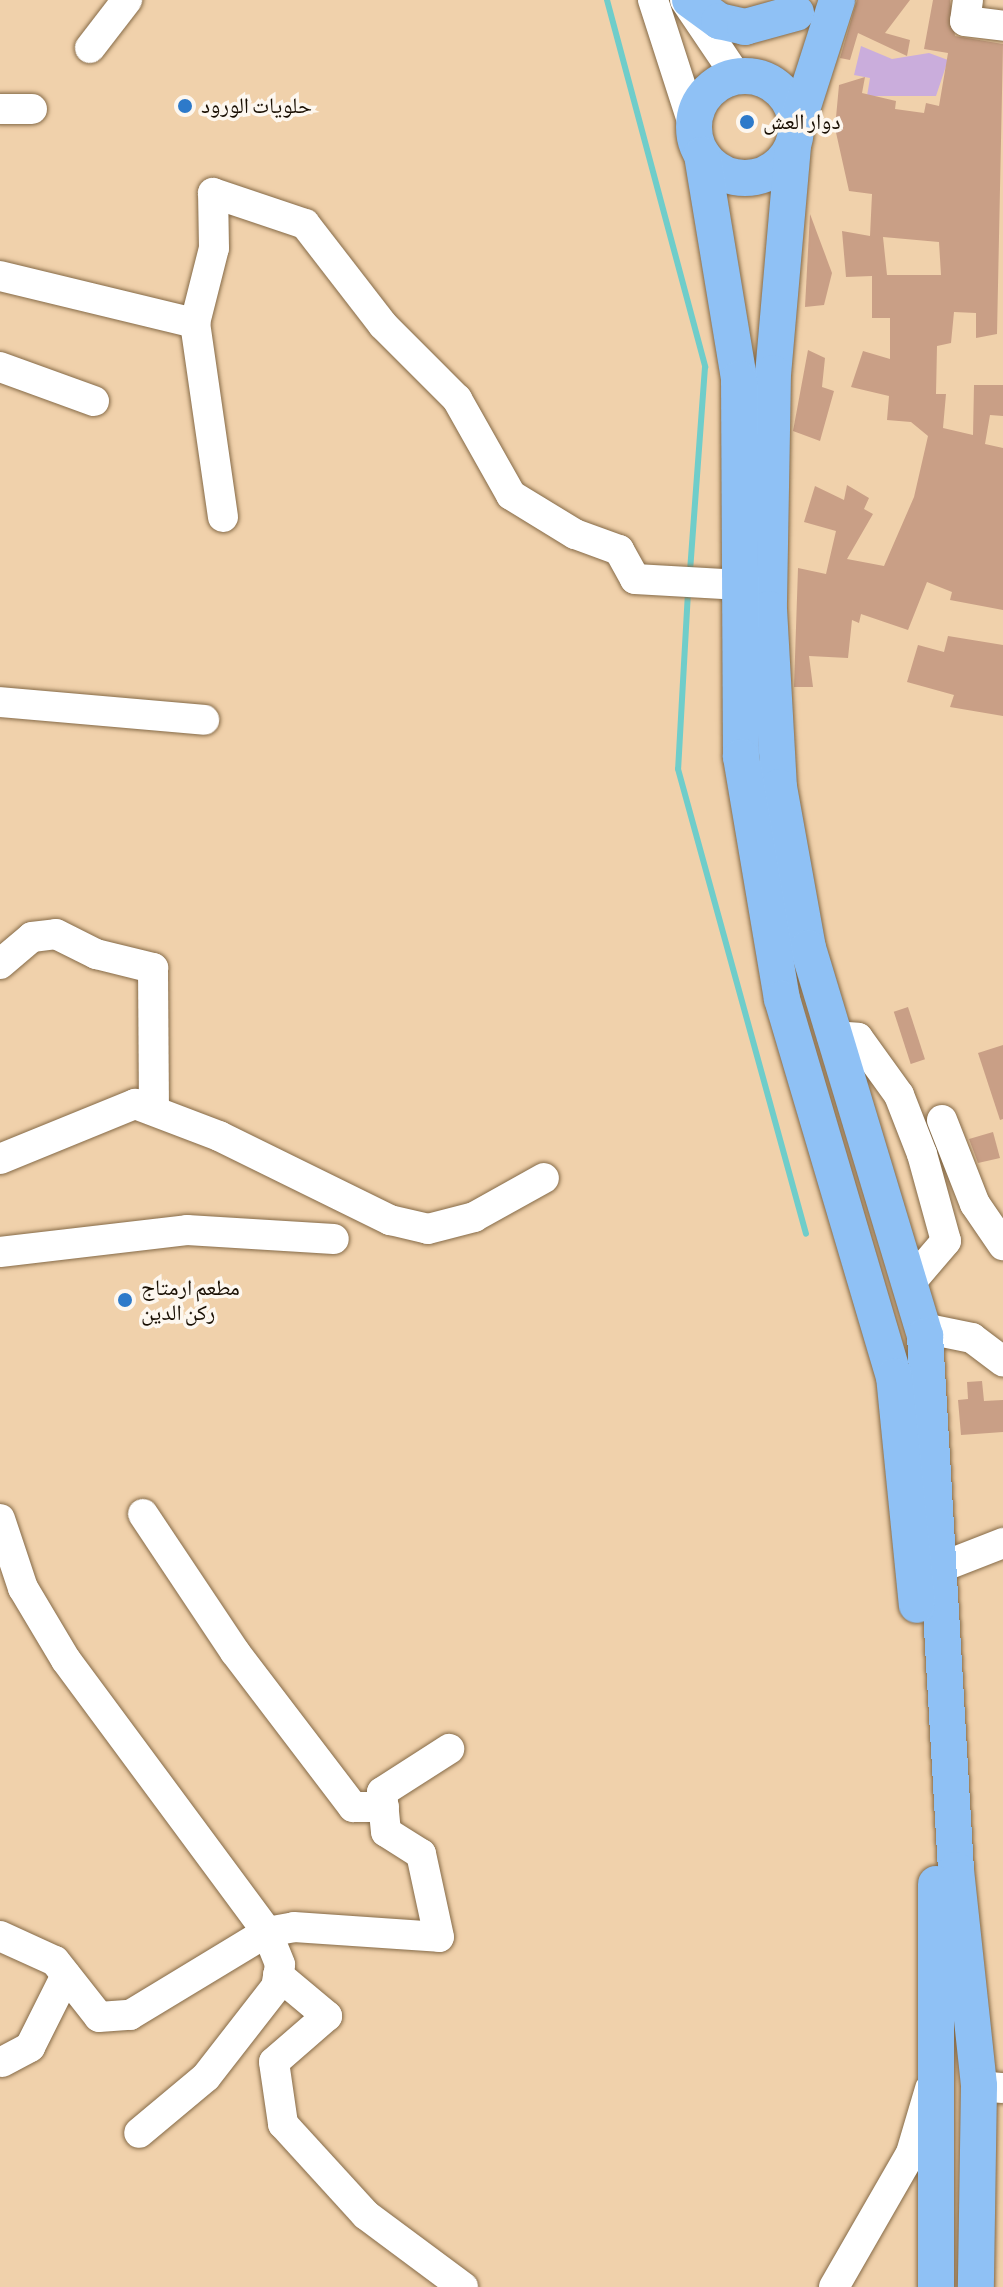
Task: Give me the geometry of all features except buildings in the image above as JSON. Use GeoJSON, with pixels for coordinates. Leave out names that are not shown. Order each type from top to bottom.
{"type":"FeatureCollection","features":[{"type":"Feature","properties":{"kind":"main road"},"geometry":{"type":"LineString","coordinates":[[688,0],[719,21],[745,27],[800,7]]}},
{"type":"Feature","properties":{"kind":"main road"},"geometry":{"type":"LineString","coordinates":[[837,0],[795,137],[773,373],[769,609],[788,850],[832,1036],[923,1328],[956,1870],[991,2087],[976,2287]]}},
{"type":"Feature","properties":{"kind":"main road"},"geometry":{"type":"LineString","coordinates":[[800,7],[740,76],[712,89],[698,141],[739,379],[741,757],[782,999],[894,1376],[916,1587],[940,2052],[936,2287]]}},
{"type":"Feature","properties":{"kind":"main road"},"geometry":{"type":"LineString","coordinates":[[740,76],[781,91],[795,137]]}},
{"type":"Feature","properties":{"kind":"main road"},"geometry":{"type":"LineString","coordinates":[[698,141],[743,178],[773,170],[795,137]]}},
{"type":"Feature","properties":{"kind":"street"},"geometry":{"type":"LineString","coordinates":[[90,48],[127,0]]}},
{"type":"Feature","properties":{"kind":"street"},"geometry":{"type":"LineString","coordinates":[[653,0],[698,141]]}},
{"type":"Feature","properties":{"kind":"street"},"geometry":{"type":"LineString","coordinates":[[688,0],[740,76]]}},
{"type":"Feature","properties":{"kind":"street"},"geometry":{"type":"LineString","coordinates":[[966,11],[1003,26]]}},
{"type":"Feature","properties":{"kind":"street"},"geometry":{"type":"LineString","coordinates":[[0,109],[32,109]]}},
{"type":"Feature","properties":{"kind":"street"},"geometry":{"type":"LineString","coordinates":[[223,517],[195,323],[214,248],[213,193],[305,224],[383,325],[457,399],[511,495],[575,534],[619,550],[635,579],[741,585]]}},
{"type":"Feature","properties":{"kind":"street"},"geometry":{"type":"LineString","coordinates":[[0,276],[195,323]]}},
{"type":"Feature","properties":{"kind":"street"},"geometry":{"type":"LineString","coordinates":[[0,367],[94,401]]}},
{"type":"Feature","properties":{"kind":"street"},"geometry":{"type":"LineString","coordinates":[[0,702],[204,720]]}},
{"type":"Feature","properties":{"kind":"street"},"geometry":{"type":"LineString","coordinates":[[1,960],[32,937],[56,934],[96,954],[153,968],[154,1108]]}},
{"type":"Feature","properties":{"kind":"street"},"geometry":{"type":"LineString","coordinates":[[832,1036],[858,1038],[899,1095],[913,1131],[946,1241],[932,1266],[911,1282]]}},
{"type":"Feature","properties":{"kind":"street"},"geometry":{"type":"LineString","coordinates":[[0,1159],[135,1104],[154,1108],[390,1220],[428,1229],[474,1217],[544,1178]]}},
{"type":"Feature","properties":{"kind":"street"},"geometry":{"type":"LineString","coordinates":[[913,1131],[953,1115],[975,1204],[1003,1245]]}},
{"type":"Feature","properties":{"kind":"street"},"geometry":{"type":"LineString","coordinates":[[0,1252],[187,1230],[334,1239]]}},
{"type":"Feature","properties":{"kind":"street"},"geometry":{"type":"LineString","coordinates":[[923,1328],[972,1338],[1003,1361]]}},
{"type":"Feature","properties":{"kind":"street"},"geometry":{"type":"LineString","coordinates":[[143,1514],[235,1652],[353,1807],[384,1807]]}},
{"type":"Feature","properties":{"kind":"street"},"geometry":{"type":"LineString","coordinates":[[0,1519],[23,1588],[66,1660],[267,1932],[278,1975],[327,2016],[274,2062],[283,2124],[366,2215],[463,2287]]}},
{"type":"Feature","properties":{"kind":"street"},"geometry":{"type":"LineString","coordinates":[[939,1568],[1003,1543]]}},
{"type":"Feature","properties":{"kind":"street"},"geometry":{"type":"LineString","coordinates":[[0,1936],[55,1961],[99,2017],[130,2015],[267,1932],[294,1927],[439,1937],[421,1854],[386,1832],[382,1792],[449,1749]]}},
{"type":"Feature","properties":{"kind":"street"},"geometry":{"type":"LineString","coordinates":[[2,2062],[30,2047],[66,1975]]}},
{"type":"Feature","properties":{"kind":"street"},"geometry":{"type":"LineString","coordinates":[[139,2133],[206,2077],[278,1975]]}},
{"type":"Feature","properties":{"kind":"street"},"geometry":{"type":"LineString","coordinates":[[834,2287],[911,2153],[940,2052]]}},
{"type":"Feature","properties":{"kind":"shaded area"},"geometry":{"type":"Polygon","coordinates":[[[861,46],[892,59],[929,53],[948,60],[936,96],[867,96],[870,78],[854,75],[861,46]]]}},
{"type":"Feature","properties":{"kind":"waterway"},"geometry":{"type":"LineString","coordinates":[[607,0],[705,367],[690,573]]}},
{"type":"Feature","properties":{"kind":"waterway"},"geometry":{"type":"LineString","coordinates":[[688,592],[678,769],[806,1234]]}},
{"type":"Feature","properties":{"kind":"place","name":"حلويات الورود"},"geometry":{"type":"Point","coordinates":[185,106]}},
{"type":"Feature","properties":{"kind":"place","name":"دوار العش"},"geometry":{"type":"Point","coordinates":[747,122]}},
{"type":"Feature","properties":{"kind":"place","name":"مطعم ارمتاج ركن الدين"},"geometry":{"type":"Point","coordinates":[125,1300]}}]}
